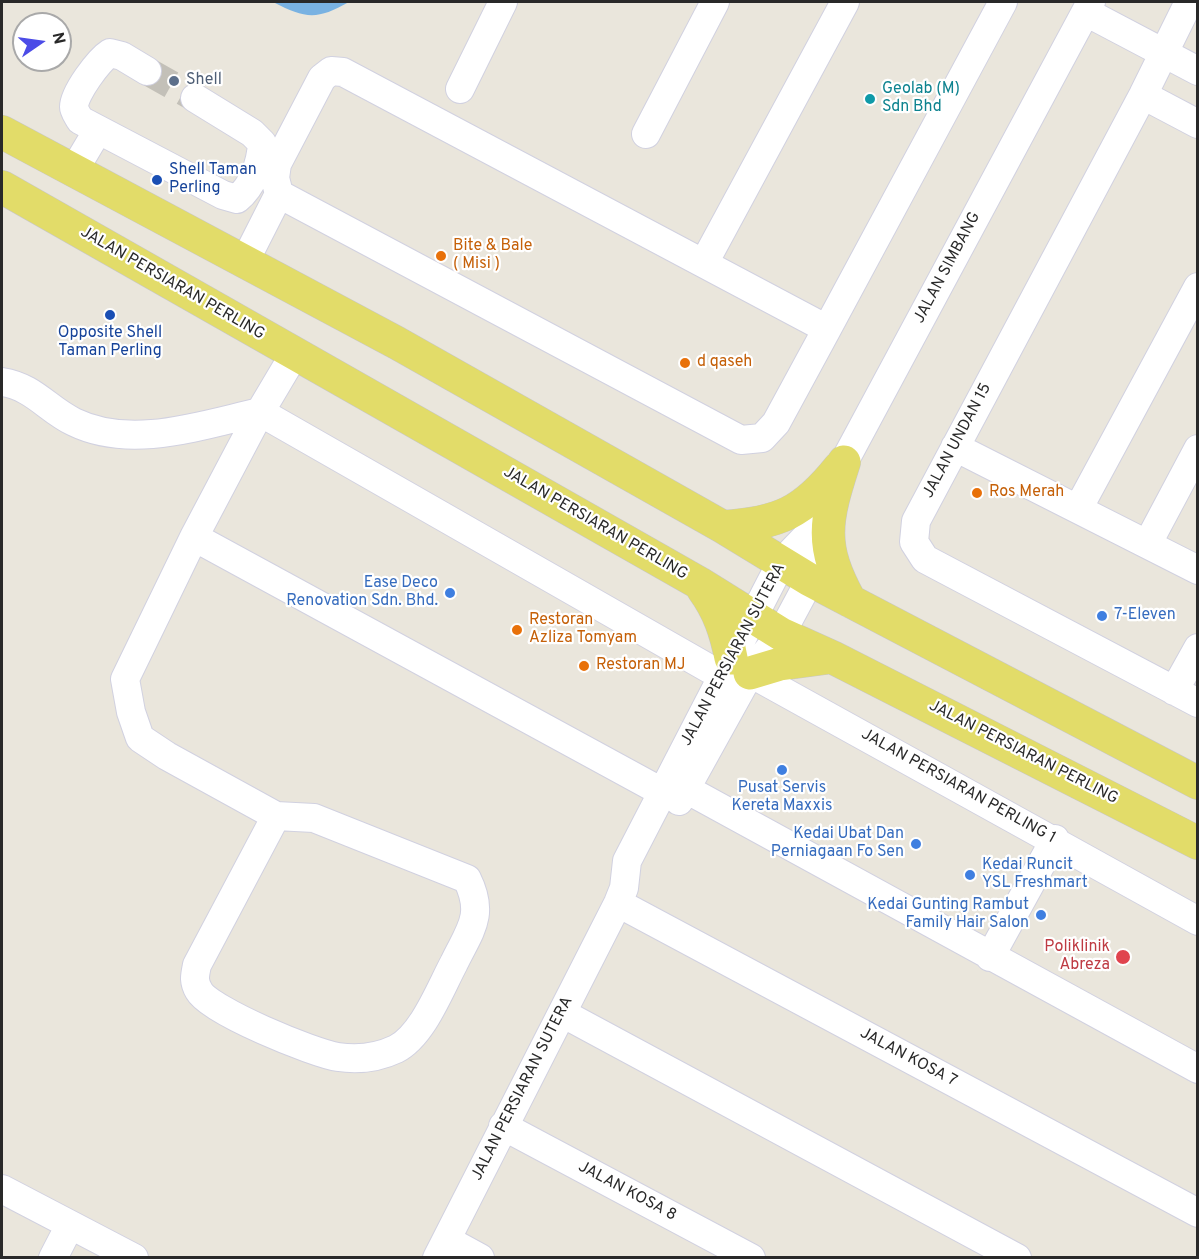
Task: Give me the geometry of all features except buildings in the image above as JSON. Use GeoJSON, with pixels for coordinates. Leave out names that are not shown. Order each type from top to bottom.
{"type":"FeatureCollection","features":[{"type":"Feature","properties":{"kind":"main road"},"geometry":{"type":"LineString","coordinates":[[2,132],[73,172],[397,343],[723,527],[810,580],[1197,783]]}},
{"type":"Feature","properties":{"kind":"main road","name":"JALAN PERSIARAN PERLING"},"geometry":{"type":"LineString","coordinates":[[2,187],[699,583],[781,634],[832,657],[1197,843]]}},
{"type":"Feature","properties":{"kind":"main road"},"geometry":{"type":"LineString","coordinates":[[723,527],[759,525],[794,511],[823,488],[844,462]]}},
{"type":"Feature","properties":{"kind":"main road"},"geometry":{"type":"LineString","coordinates":[[844,462],[828,511],[828,542],[835,573],[850,601]]}},
{"type":"Feature","properties":{"kind":"main road"},"geometry":{"type":"LineString","coordinates":[[699,583],[715,606],[726,631],[734,669],[832,657]]}},
{"type":"Feature","properties":{"kind":"street"},"geometry":{"type":"LineString","coordinates":[[460,89],[503,2]]}},
{"type":"Feature","properties":{"kind":"street"},"geometry":{"type":"LineString","coordinates":[[646,134],[715,2]]}},
{"type":"Feature","properties":{"kind":"street"},"geometry":{"type":"LineString","coordinates":[[704,263],[845,2]]}},
{"type":"Feature","properties":{"kind":"street"},"geometry":{"type":"LineString","coordinates":[[279,194],[741,440],[762,438],[776,423],[1003,2]]}},
{"type":"Feature","properties":{"kind":"street"},"geometry":{"type":"LineString","coordinates":[[1164,53],[1189,2]]}},
{"type":"Feature","properties":{"kind":"street"},"geometry":{"type":"LineString","coordinates":[[1088,7],[1197,71]]}},
{"type":"Feature","properties":{"kind":"street","name":"JALAN SIMBANG"},"geometry":{"type":"LineString","coordinates":[[807,536],[844,462],[1088,7]]}},
{"type":"Feature","properties":{"kind":"street"},"geometry":{"type":"LineString","coordinates":[[147,71],[122,56],[110,53],[102,58],[76,97],[74,109],[80,120],[223,195],[237,198],[245,192],[261,159],[262,143],[252,133],[195,99]]}},
{"type":"Feature","properties":{"kind":"street","name":"JALAN UNDAN 15"},"geometry":{"type":"LineString","coordinates":[[1164,53],[916,521],[914,542],[925,559],[1186,697]]}},
{"type":"Feature","properties":{"kind":"street"},"geometry":{"type":"LineString","coordinates":[[244,263],[279,194],[275,178],[277,164],[322,78],[331,71],[343,72],[827,329]]}},
{"type":"Feature","properties":{"kind":"street"},"geometry":{"type":"LineString","coordinates":[[1143,95],[1197,124]]}},
{"type":"Feature","properties":{"kind":"street"},"geometry":{"type":"LineString","coordinates":[[73,172],[98,130]]}},
{"type":"Feature","properties":{"kind":"street"},"geometry":{"type":"LineString","coordinates":[[1078,508],[1197,288]]}},
{"type":"Feature","properties":{"kind":"street"},"geometry":{"type":"LineString","coordinates":[[276,816],[197,965],[194,981],[200,994],[234,1017],[336,1057],[365,1059],[397,1048],[422,1024],[476,919],[476,896],[467,879],[314,818],[276,816],[167,756],[140,738],[131,712],[125,679],[194,537],[260,412],[295,353]]}},
{"type":"Feature","properties":{"kind":"street"},"geometry":{"type":"LineString","coordinates":[[2,382],[18,385],[72,422],[101,432],[138,434],[185,430],[260,412]]}},
{"type":"Feature","properties":{"kind":"street","name":"JALAN PERSIARAN PERLING 1"},"geometry":{"type":"LineString","coordinates":[[260,412],[1055,840],[1197,921]]}},
{"type":"Feature","properties":{"kind":"street"},"geometry":{"type":"LineString","coordinates":[[955,447],[1148,543],[1197,570]]}},
{"type":"Feature","properties":{"kind":"street"},"geometry":{"type":"LineString","coordinates":[[1148,543],[1197,449]]}},
{"type":"Feature","properties":{"kind":"street","name":"JALAN PERSIARAN SUTERA"},"geometry":{"type":"LineString","coordinates":[[734,669],[781,634],[810,580],[807,536]]}},
{"type":"Feature","properties":{"kind":"street","name":"JALAN PERSIARAN SUTERA"},"geometry":{"type":"LineString","coordinates":[[442,1249],[502,1126],[621,895],[641,872],[674,790],[734,669],[752,618],[780,563],[807,536]]}},
{"type":"Feature","properties":{"kind":"street"},"geometry":{"type":"LineString","coordinates":[[194,537],[990,957],[1197,1069]]}},
{"type":"Feature","properties":{"kind":"street"},"geometry":{"type":"LineString","coordinates":[[1186,697],[1197,648]]}},
{"type":"Feature","properties":{"kind":"street"},"geometry":{"type":"LineString","coordinates":[[990,957],[1055,840]]}},
{"type":"Feature","properties":{"kind":"street","name":"JALAN KOSA 7"},"geometry":{"type":"LineString","coordinates":[[621,895],[1197,1213]]}},
{"type":"Feature","properties":{"kind":"street"},"geometry":{"type":"LineString","coordinates":[[562,1013],[1017,1257]]}},
{"type":"Feature","properties":{"kind":"street","name":"JALAN KOSA 8"},"geometry":{"type":"LineString","coordinates":[[502,1126],[751,1257]]}},
{"type":"Feature","properties":{"kind":"street"},"geometry":{"type":"LineString","coordinates":[[2,1189],[134,1257]]}},
{"type":"Feature","properties":{"kind":"street"},"geometry":{"type":"LineString","coordinates":[[52,1257],[70,1225]]}},
{"type":"Feature","properties":{"kind":"street"},"geometry":{"type":"LineString","coordinates":[[442,1249],[480,1257]]}},
{"type":"Feature","properties":{"kind":"water"},"geometry":{"type":"Polygon","coordinates":[[[273,2],[349,2],[328,12],[311,15],[294,12],[273,2]]]}},
{"type":"Feature","properties":{"kind":"tunnel"},"geometry":{"type":"LineString","coordinates":[[147,71],[195,98]]}},
{"type":"Feature","properties":{"kind":"place","name":"Shell"},"geometry":{"type":"Point","coordinates":[174,81]}},
{"type":"Feature","properties":{"kind":"place","name":"Geolab (M) Sdn Bhd"},"geometry":{"type":"Point","coordinates":[870,99]}},
{"type":"Feature","properties":{"kind":"place","name":"Shell Taman Perling"},"geometry":{"type":"Point","coordinates":[157,180]}},
{"type":"Feature","properties":{"kind":"place","name":"Bite & Bale ( Misi )"},"geometry":{"type":"Point","coordinates":[441,256]}},
{"type":"Feature","properties":{"kind":"place","name":"Opposite Shell Taman Perling"},"geometry":{"type":"Point","coordinates":[110,315]}},
{"type":"Feature","properties":{"kind":"place","name":"d qaseh"},"geometry":{"type":"Point","coordinates":[685,363]}},
{"type":"Feature","properties":{"kind":"place","name":"Ros Merah"},"geometry":{"type":"Point","coordinates":[977,493]}},
{"type":"Feature","properties":{"kind":"place","name":"Ease Deco Renovation Sdn. Bhd."},"geometry":{"type":"Point","coordinates":[450,593]}},
{"type":"Feature","properties":{"kind":"place","name":"7-Eleven"},"geometry":{"type":"Point","coordinates":[1102,616]}},
{"type":"Feature","properties":{"kind":"place","name":"Restoran Azliza Tomyam"},"geometry":{"type":"Point","coordinates":[517,630]}},
{"type":"Feature","properties":{"kind":"place","name":"Restoran MJ"},"geometry":{"type":"Point","coordinates":[584,666]}},
{"type":"Feature","properties":{"kind":"place","name":"Pusat Servis Kereta Maxxis"},"geometry":{"type":"Point","coordinates":[782,770]}},
{"type":"Feature","properties":{"kind":"place","name":"Kedai Ubat Dan Perniagaan Fo Sen"},"geometry":{"type":"Point","coordinates":[916,844]}},
{"type":"Feature","properties":{"kind":"place","name":"Kedai Runcit YSL Freshmart"},"geometry":{"type":"Point","coordinates":[970,875]}},
{"type":"Feature","properties":{"kind":"place","name":"Kedai Gunting Rambut Family Hair Salon"},"geometry":{"type":"Point","coordinates":[1041,915]}},
{"type":"Feature","properties":{"kind":"place","name":"Poliklinik Abreza"},"geometry":{"type":"Point","coordinates":[1123,957]}}]}
